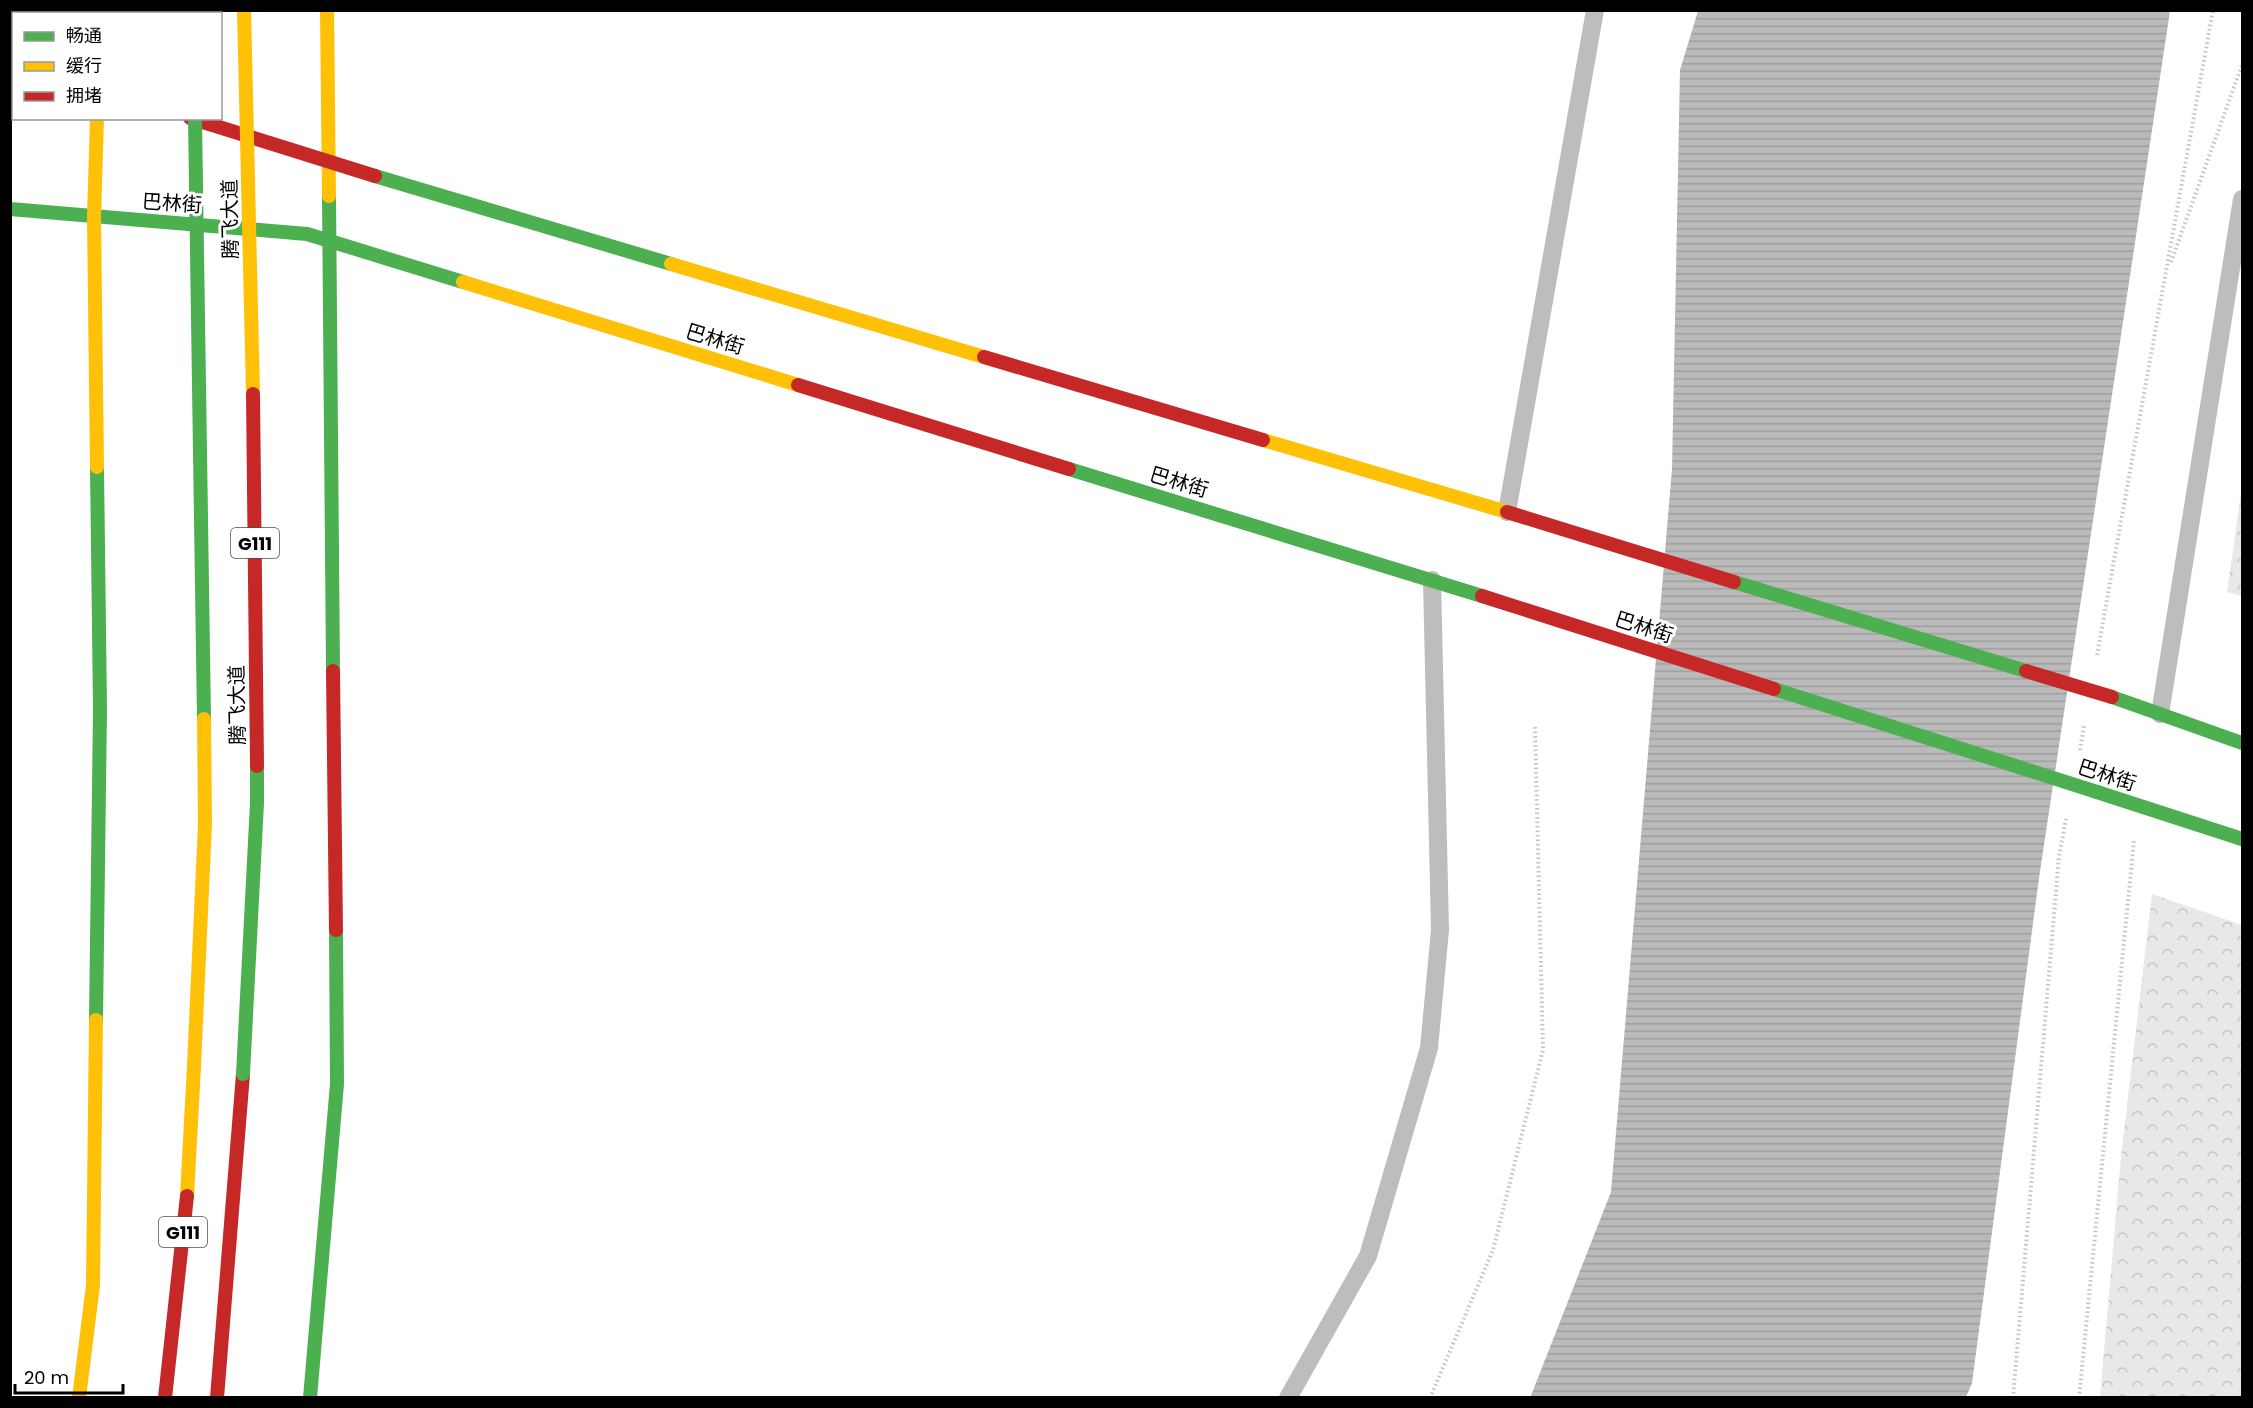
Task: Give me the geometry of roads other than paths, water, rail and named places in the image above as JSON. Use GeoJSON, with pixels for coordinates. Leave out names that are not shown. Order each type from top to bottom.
{"type":"FeatureCollection","features":[{"type":"Feature","properties":{"kind":"main road","name":"腾飞大道"},"geometry":{"type":"LineString","coordinates":[[217,1398],[243,1074],[257,803],[254,418],[244,10]]}},
{"type":"Feature","properties":{"kind":"main road"},"geometry":{"type":"LineString","coordinates":[[310,1398],[337,1084],[327,10]]}},
{"type":"Feature","properties":{"kind":"main road"},"geometry":{"type":"LineString","coordinates":[[79,1398],[93,1285],[100,709],[94,217],[97,120]]}},
{"type":"Feature","properties":{"kind":"main road","name":"腾飞大道"},"geometry":{"type":"LineString","coordinates":[[165,1398],[189,1181],[205,824],[195,120]]}},
{"type":"Feature","properties":{"kind":"main road"},"geometry":{"type":"LineString","coordinates":[[196,120],[328,162],[1507,512],[2112,697],[2242,743]]}},
{"type":"Feature","properties":{"kind":"main road","name":"巴林街"},"geometry":{"type":"LineString","coordinates":[[10,209],[307,234],[1432,580],[2242,839]]}},
{"type":"Feature","properties":{"kind":"lane"},"geometry":{"type":"LineString","coordinates":[[1507,512],[1595,10]]}},
{"type":"Feature","properties":{"kind":"lane"},"geometry":{"type":"LineString","coordinates":[[2160,714],[2242,199]]}},
{"type":"Feature","properties":{"kind":"lane"},"geometry":{"type":"LineString","coordinates":[[1288,1398],[1368,1256],[1429,1048],[1440,930],[1432,580]]}}]}
